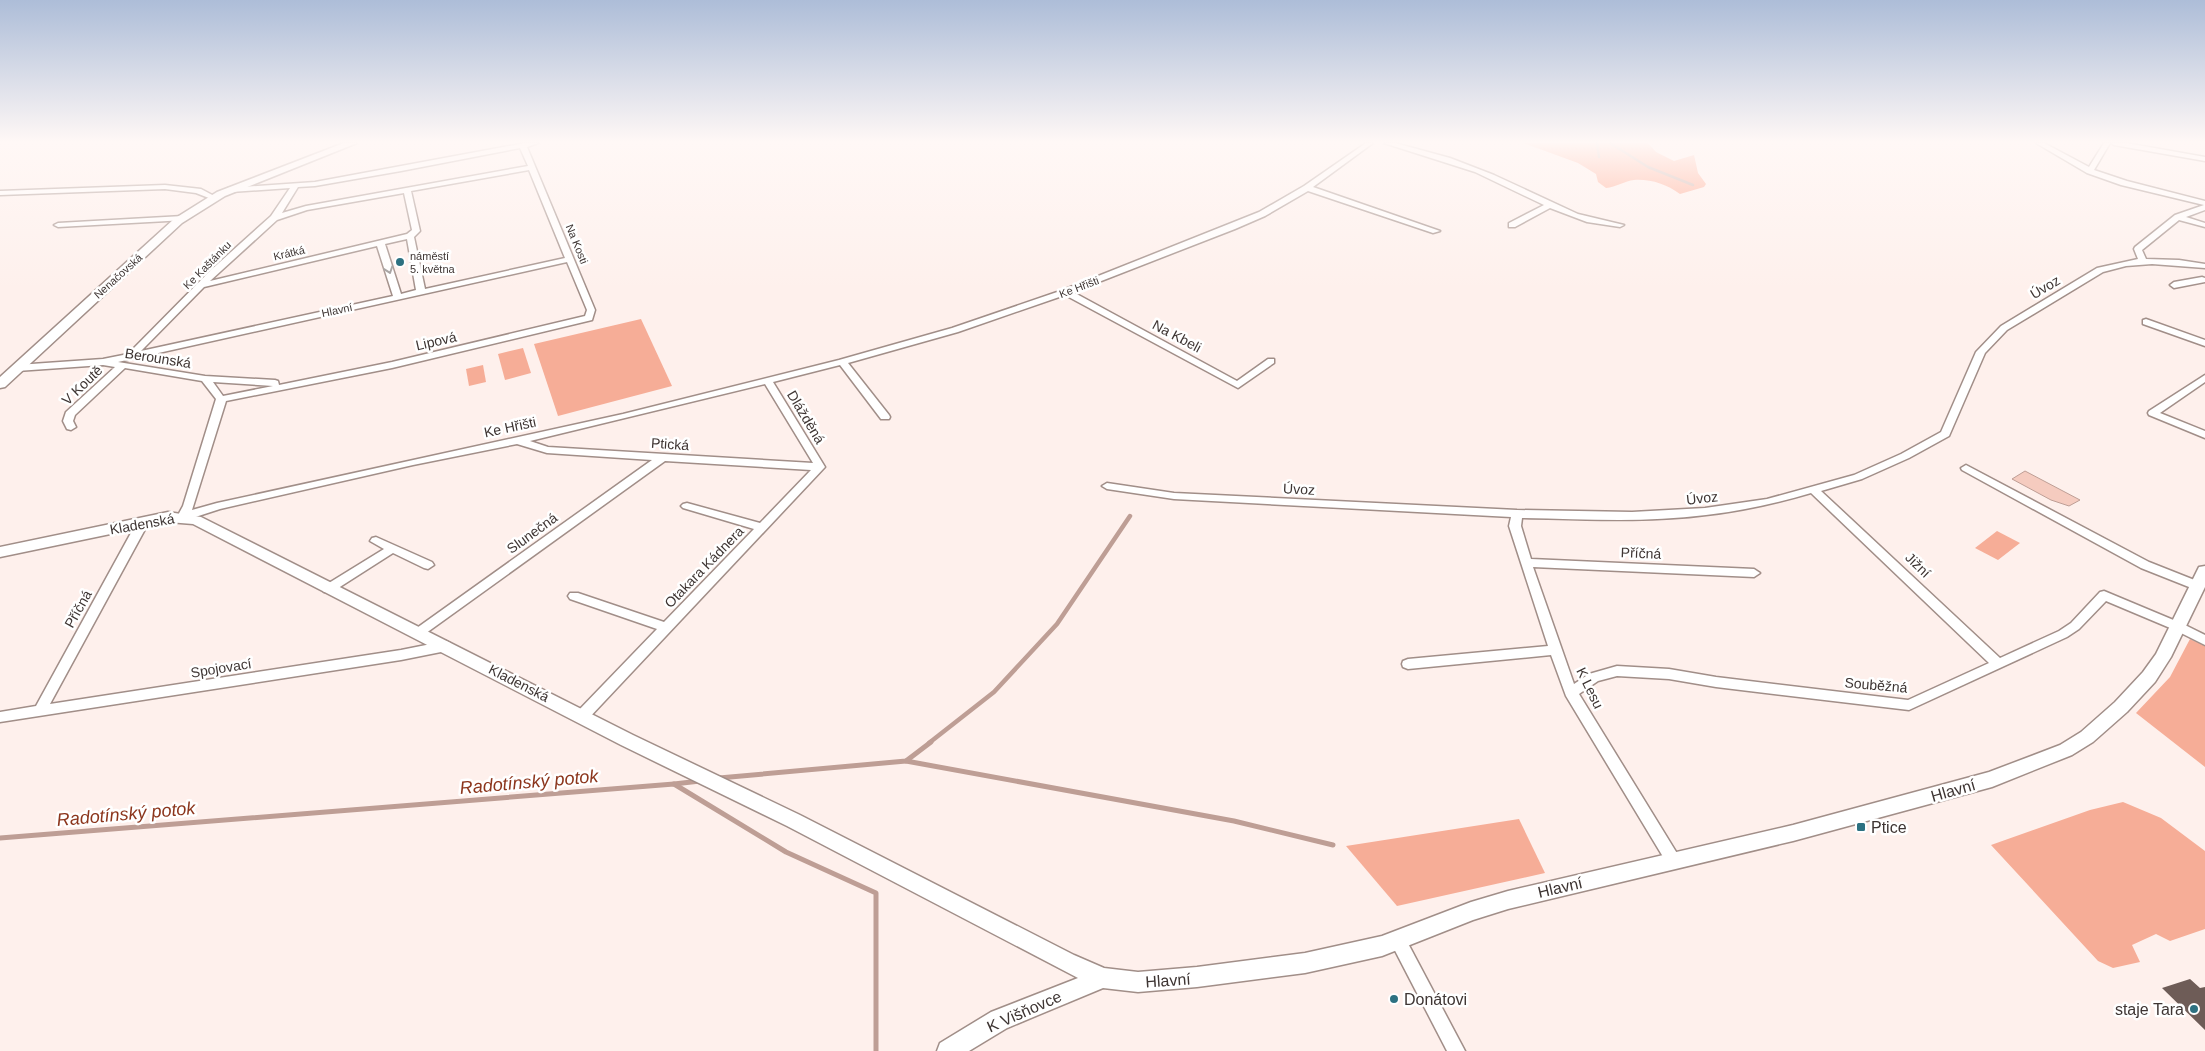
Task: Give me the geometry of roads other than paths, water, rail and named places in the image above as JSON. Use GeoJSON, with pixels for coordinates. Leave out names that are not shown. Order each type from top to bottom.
{"type":"FeatureCollection","features":[{"type":"Feature","properties":{"kind":"main road","name":"Nenačovská"},"geometry":{"type":"LineString","coordinates":[[0,384],[183,218],[227,192]]}},
{"type":"Feature","properties":{"kind":"main road","name":"Kladenská"},"geometry":{"type":"LineString","coordinates":[[0,552],[168,517],[183,517],[196,520],[627,740],[680,764],[848,849]]}},
{"type":"Feature","properties":{"kind":"main road","name":"Hlavní"},"geometry":{"type":"LineString","coordinates":[[848,849],[1066,962],[1103,978],[1156,982],[1305,963],[1360,952],[1471,911],[1508,900],[1793,833],[1992,779],[2066,750],[2087,738],[2136,692],[2163,657],[2201,579]]}},
{"type":"Feature","properties":{"kind":"main road","name":"K Višňovce"},"geometry":{"type":"LineString","coordinates":[[948,1051],[999,1020],[1103,978]]}},
{"type":"Feature","properties":{"kind":"street"},"geometry":{"type":"LineString","coordinates":[[0,193],[26,192]]}},
{"type":"Feature","properties":{"kind":"street"},"geometry":{"type":"LineString","coordinates":[[200,192],[214,198]]}},
{"type":"Feature","properties":{"kind":"street","name":"Ke Kaštánku"},"geometry":{"type":"LineString","coordinates":[[130,357],[251,237],[274,218],[291,192]]}},
{"type":"Feature","properties":{"kind":"street"},"geometry":{"type":"LineString","coordinates":[[274,218],[306,208],[401,192]]}},
{"type":"Feature","properties":{"kind":"street"},"geometry":{"type":"LineString","coordinates":[[398,297],[380,243],[410,236],[416,231],[407,192]]}},
{"type":"Feature","properties":{"kind":"street","name":"Na Kosti"},"geometry":{"type":"LineString","coordinates":[[543,192],[591,310],[591,315],[584,320]]}},
{"type":"Feature","properties":{"kind":"street","name":"Ke Hřišti"},"geometry":{"type":"LineString","coordinates":[[183,517],[217,506],[413,462],[518,441],[768,381],[955,330],[1066,292],[1232,227],[1262,214],[1300,192]]}},
{"type":"Feature","properties":{"kind":"street"},"geometry":{"type":"LineString","coordinates":[[1319,192],[1436,231]]}},
{"type":"Feature","properties":{"kind":"street"},"geometry":{"type":"LineString","coordinates":[[1521,192],[1548,206],[1586,220],[1620,225]]}},
{"type":"Feature","properties":{"kind":"street"},"geometry":{"type":"LineString","coordinates":[[2161,192],[2205,203]]}},
{"type":"Feature","properties":{"kind":"street"},"geometry":{"type":"LineString","coordinates":[[284,205],[306,208]]}},
{"type":"Feature","properties":{"kind":"street"},"geometry":{"type":"LineString","coordinates":[[1512,226],[1548,206]]}},
{"type":"Feature","properties":{"kind":"street"},"geometry":{"type":"LineString","coordinates":[[2143,262],[2138,249],[2178,218],[2205,207]]}},
{"type":"Feature","properties":{"kind":"street"},"geometry":{"type":"LineString","coordinates":[[58,225],[183,218]]}},
{"type":"Feature","properties":{"kind":"street"},"geometry":{"type":"LineString","coordinates":[[2178,218],[2205,225]]}},
{"type":"Feature","properties":{"kind":"street"},"geometry":{"type":"LineString","coordinates":[[410,236],[421,292]]}},
{"type":"Feature","properties":{"kind":"street","name":"Krátká"},"geometry":{"type":"LineString","coordinates":[[203,285],[380,243]]}},
{"type":"Feature","properties":{"kind":"street","name":"Hlavní"},"geometry":{"type":"LineString","coordinates":[[103,362],[571,259]]}},
{"type":"Feature","properties":{"kind":"street","name":"Úvoz"},"geometry":{"type":"LineString","coordinates":[[1107,486],[1174,496],[1517,514],[1632,516],[1705,512],[1768,502],[1858,476],[1888,464],[1945,434],[1981,352],[2004,328],[2100,270],[2112,266],[2143,262],[2177,261],[2205,266]]}},
{"type":"Feature","properties":{"kind":"street"},"geometry":{"type":"LineString","coordinates":[[2174,285],[2204,279]]}},
{"type":"Feature","properties":{"kind":"street","name":"Na Kbeli"},"geometry":{"type":"LineString","coordinates":[[1066,292],[1238,385],[1271,361]]}},
{"type":"Feature","properties":{"kind":"street","name":"Lipová"},"geometry":{"type":"LineString","coordinates":[[220,399],[392,365],[584,320]]}},
{"type":"Feature","properties":{"kind":"street"},"geometry":{"type":"LineString","coordinates":[[2146,322],[2205,343]]}},
{"type":"Feature","properties":{"kind":"street","name":"Berounská"},"geometry":{"type":"LineString","coordinates":[[17,368],[103,362],[205,379],[220,399]]}},
{"type":"Feature","properties":{"kind":"street"},"geometry":{"type":"LineString","coordinates":[[842,362],[885,416]]}},
{"type":"Feature","properties":{"kind":"street","name":"V Koutě"},"geometry":{"type":"LineString","coordinates":[[71,426],[68,420],[70,414],[122,366]]}},
{"type":"Feature","properties":{"kind":"street"},"geometry":{"type":"LineString","coordinates":[[2205,378],[2153,413],[2205,436]]}},
{"type":"Feature","properties":{"kind":"street","name":"Lipová"},"geometry":{"type":"LineString","coordinates":[[205,379],[292,384]]}},
{"type":"Feature","properties":{"kind":"street","name":"Dlážděná"},"geometry":{"type":"LineString","coordinates":[[768,381],[820,467]]}},
{"type":"Feature","properties":{"kind":"street"},"geometry":{"type":"LineString","coordinates":[[183,517],[189,506],[220,399]]}},
{"type":"Feature","properties":{"kind":"street","name":"Ptická"},"geometry":{"type":"LineString","coordinates":[[518,441],[547,450],[820,467]]}},
{"type":"Feature","properties":{"kind":"street","name":"Slunečná"},"geometry":{"type":"LineString","coordinates":[[418,633],[664,457]]}},
{"type":"Feature","properties":{"kind":"street","name":"Otakara Kádnera"},"geometry":{"type":"LineString","coordinates":[[582,716],[820,467]]}},
{"type":"Feature","properties":{"kind":"street"},"geometry":{"type":"LineString","coordinates":[[1966,468],[2145,565],[2201,579]]}},
{"type":"Feature","properties":{"kind":"street","name":"Jižní"},"geometry":{"type":"LineString","coordinates":[[1814,490],[1999,664]]}},
{"type":"Feature","properties":{"kind":"street","name":"Otakara Kádnera"},"geometry":{"type":"LineString","coordinates":[[687,506],[763,528]]}},
{"type":"Feature","properties":{"kind":"street","name":"K Lesu"},"geometry":{"type":"LineString","coordinates":[[1517,514],[1515,526],[1526,563],[1571,693],[1673,860]]}},
{"type":"Feature","properties":{"kind":"street","name":"Příčná"},"geometry":{"type":"LineString","coordinates":[[40,711],[143,522]]}},
{"type":"Feature","properties":{"kind":"street"},"geometry":{"type":"LineString","coordinates":[[376,541],[428,565]]}},
{"type":"Feature","properties":{"kind":"street"},"geometry":{"type":"LineString","coordinates":[[328,589],[392,549]]}},
{"type":"Feature","properties":{"kind":"street","name":"Příčná"},"geometry":{"type":"LineString","coordinates":[[1526,563],[1754,573]]}},
{"type":"Feature","properties":{"kind":"street","name":"Souběžná"},"geometry":{"type":"LineString","coordinates":[[1571,693],[1594,677],[1616,670],[1669,674],[1716,682],[1909,705],[2063,634],[2075,626],[2104,595],[2179,627]]}},
{"type":"Feature","properties":{"kind":"street","name":"Otakara Kádnera"},"geometry":{"type":"LineString","coordinates":[[574,596],[667,628]]}},
{"type":"Feature","properties":{"kind":"street"},"geometry":{"type":"LineString","coordinates":[[2179,627],[2205,641]]}},
{"type":"Feature","properties":{"kind":"street","name":"Spojovací"},"geometry":{"type":"LineString","coordinates":[[0,717],[401,655],[446,646]]}},
{"type":"Feature","properties":{"kind":"street"},"geometry":{"type":"LineString","coordinates":[[1408,664],[1556,650]]}},
{"type":"Feature","properties":{"kind":"street"},"geometry":{"type":"LineString","coordinates":[[1398,939],[1456,1051]]}},
{"type":"Feature","properties":{"kind":"waterway"},"geometry":{"type":"LineString","coordinates":[[929,743],[994,692],[1057,624],[1130,516]]}},
{"type":"Feature","properties":{"kind":"waterway"},"geometry":{"type":"LineString","coordinates":[[906,761],[931,742]]}},
{"type":"Feature","properties":{"kind":"waterway"},"geometry":{"type":"LineString","coordinates":[[719,778],[906,761]]}},
{"type":"Feature","properties":{"kind":"waterway"},"geometry":{"type":"LineString","coordinates":[[906,761],[1234,821],[1333,845]]}},
{"type":"Feature","properties":{"kind":"waterway"},"geometry":{"type":"LineString","coordinates":[[674,784],[700,781]]}},
{"type":"Feature","properties":{"kind":"waterway","name":"Radotínský potok"},"geometry":{"type":"LineString","coordinates":[[0,838],[674,784]]}},
{"type":"Feature","properties":{"kind":"waterway","name":"Radotínský potok"},"geometry":{"type":"LineString","coordinates":[[674,784],[786,852],[876,893],[876,1051]]}},
{"type":"Feature","properties":{"kind":"place","name":"náměstí 5. května"},"geometry":{"type":"Point","coordinates":[400,262]}},
{"type":"Feature","properties":{"kind":"place","name":"Ptice"},"geometry":{"type":"Point","coordinates":[1861,827]}},
{"type":"Feature","properties":{"kind":"place","name":"Donátovi"},"geometry":{"type":"Point","coordinates":[1394,999]}},
{"type":"Feature","properties":{"kind":"place","name":"staje Tara"},"geometry":{"type":"Point","coordinates":[2194,1009]}}]}
